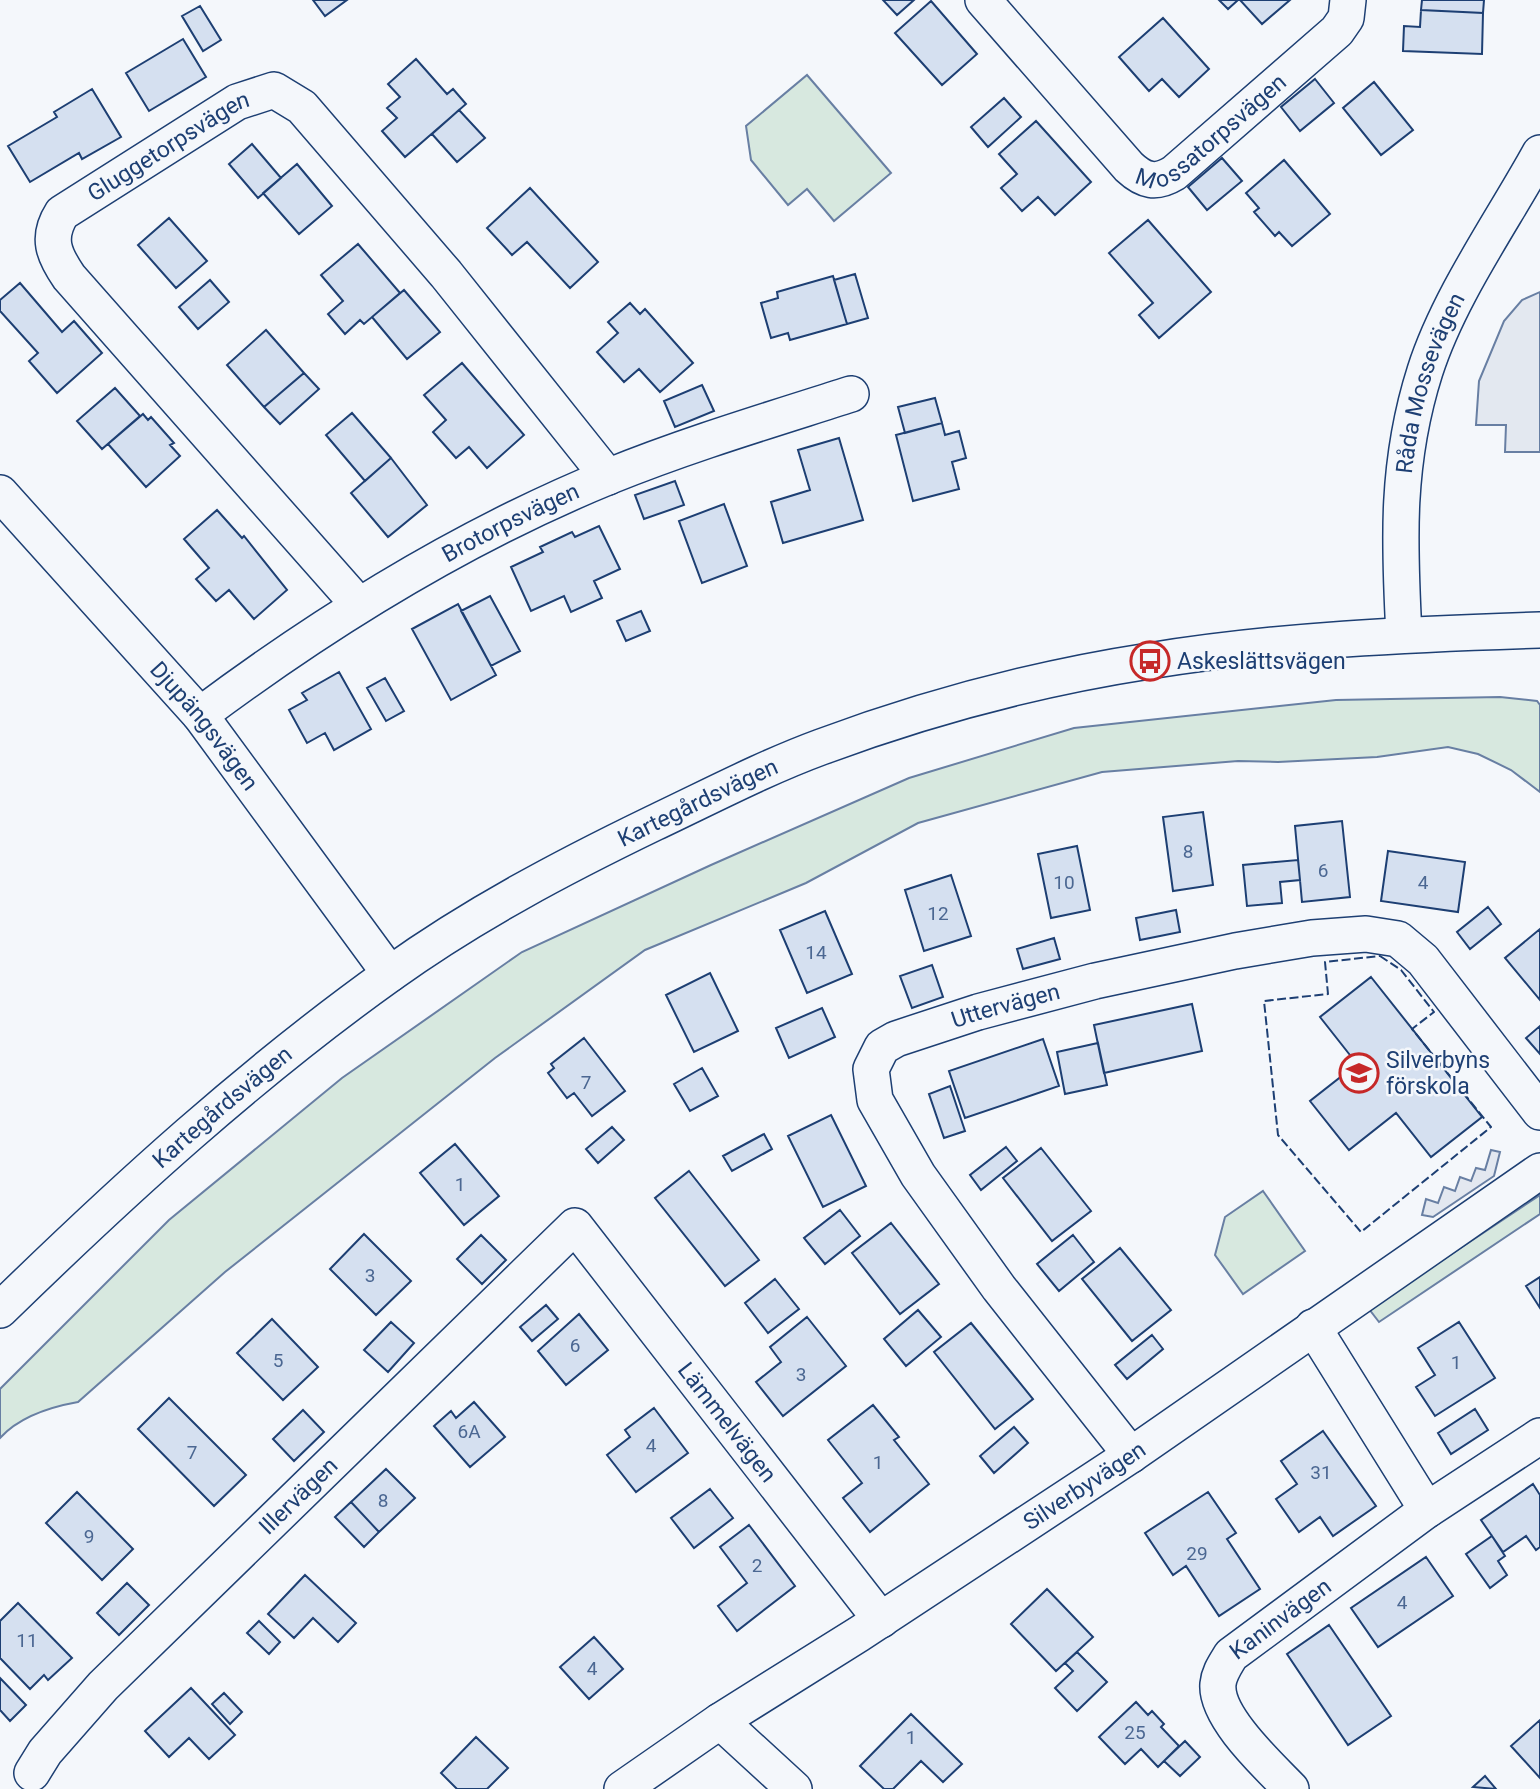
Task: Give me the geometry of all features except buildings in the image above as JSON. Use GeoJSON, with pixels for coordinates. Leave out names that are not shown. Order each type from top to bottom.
{"type":"FeatureCollection","features":[{"type":"Feature","properties":{"kind":"street","name":"Mossatorpsvägen"},"geometry":{"type":"LineString","coordinates":[[983,0],[1129,167],[1139,176],[1156,180],[1174,173],[1337,30],[1346,18],[1348,0]]}},
{"type":"Feature","properties":{"kind":"street","name":"Gluggetorpsvägen"},"geometry":{"type":"LineString","coordinates":[[358,604],[69,277],[57,260],[51,243],[54,225],[61,213],[237,102],[260,92],[274,90],[302,107],[446,274],[608,477]]}},
{"type":"Feature","properties":{"kind":"street","name":"Råda Mossevägen"},"geometry":{"type":"LineString","coordinates":[[1404,635],[1400,496],[1406,446],[1426,369],[1469,279],[1540,153]]}},
{"type":"Feature","properties":{"kind":"street","name":"Brotorpsvägen"},"geometry":{"type":"LineString","coordinates":[[200,715],[358,604],[420,569],[608,477],[851,394]]}},
{"type":"Feature","properties":{"kind":"street","name":"Djupängsvägen"},"geometry":{"type":"LineString","coordinates":[[0,494],[200,715],[390,974]]}},
{"type":"Feature","properties":{"kind":"street","name":"Kartegårdsvägen"},"geometry":{"type":"LineString","coordinates":[[0,1310],[96,1217],[185,1137],[390,974],[482,914],[600,849],[820,747],[1009,691],[1150,660],[1404,635],[1540,630]]}},
{"type":"Feature","properties":{"kind":"street","name":"Uttervägen"},"geometry":{"type":"LineString","coordinates":[[1131,1455],[992,1278],[918,1175],[891,1131],[873,1091],[871,1069],[882,1047],[896,1039],[978,1012],[1095,981],[1235,951],[1311,938],[1366,934],[1398,939],[1423,960],[1540,1112]]}},
{"type":"Feature","properties":{"kind":"street","name":"Silverbyvägen"},"geometry":{"type":"LineString","coordinates":[[622,1789],[720,1721],[881,1620],[1131,1455],[1540,1171]]}},
{"type":"Feature","properties":{"kind":"street","name":"Lämmelvägen"},"geometry":{"type":"LineString","coordinates":[[575,1226],[881,1620]]}},
{"type":"Feature","properties":{"kind":"street","name":"Illervägen"},"geometry":{"type":"LineString","coordinates":[[32,1773],[45,1752],[103,1686],[575,1226]]}},
{"type":"Feature","properties":{"kind":"street"},"geometry":{"type":"LineString","coordinates":[[1313,1327],[1427,1510]]}},
{"type":"Feature","properties":{"kind":"street","name":"Kaninvägen"},"geometry":{"type":"LineString","coordinates":[[1291,1789],[1232,1723],[1219,1699],[1220,1672],[1231,1655],[1427,1510],[1540,1436]]}},
{"type":"Feature","properties":{"kind":"street"},"geometry":{"type":"LineString","coordinates":[[720,1721],[794,1789]]}},
{"type":"Feature","properties":{"kind":"shaded area"},"geometry":{"type":"Polygon","coordinates":[[[807,75],[891,173],[834,221],[807,189],[788,205],[751,160],[746,126],[807,75]]]}},
{"type":"Feature","properties":{"kind":"shaded area"},"geometry":{"type":"Polygon","coordinates":[[[1540,292],[1540,452],[1505,452],[1506,425],[1476,425],[1479,381],[1504,321],[1522,300],[1540,292]]]}},
{"type":"Feature","properties":{"kind":"shaded area"},"geometry":{"type":"Polygon","coordinates":[[[1500,697],[1537,701],[1540,705],[1540,792],[1511,770],[1478,754],[1448,747],[1377,757],[1278,762],[1238,761],[1102,772],[918,823],[806,883],[645,950],[495,1058],[225,1272],[78,1402],[36,1414],[8,1430],[0,1438],[0,1389],[169,1220],[342,1078],[522,952],[909,778],[1074,728],[1336,700],[1500,697]]]}},
{"type":"Feature","properties":{"kind":"shaded area"},"geometry":{"type":"Polygon","coordinates":[[[1491,1150],[1500,1152],[1494,1176],[1433,1217],[1422,1215],[1426,1199],[1438,1203],[1444,1187],[1455,1191],[1460,1177],[1471,1181],[1476,1168],[1485,1170],[1491,1150]]]}},
{"type":"Feature","properties":{"kind":"shaded area"},"geometry":{"type":"Polygon","coordinates":[[[1263,1191],[1305,1251],[1243,1294],[1215,1255],[1225,1217],[1263,1191]]]}},
{"type":"Feature","properties":{"kind":"shaded area"},"geometry":{"type":"Polygon","coordinates":[[[1540,1195],[1540,1214],[1379,1322],[1369,1309],[1540,1195]]]}},
{"type":"Feature","properties":{"kind":"fence"},"geometry":{"type":"LineString","coordinates":[[1380,956],[1401,970],[1434,1012],[1412,1029],[1491,1127],[1361,1232],[1278,1135],[1264,1001],[1328,994],[1325,962],[1380,956]]}},
{"type":"Feature","properties":{"kind":"place","name":"Askeslättsvägen"},"geometry":{"type":"Point","coordinates":[1150,661]}},
{"type":"Feature","properties":{"kind":"place","name":"Silverbyns förskola"},"geometry":{"type":"Point","coordinates":[1359,1073]}}]}
